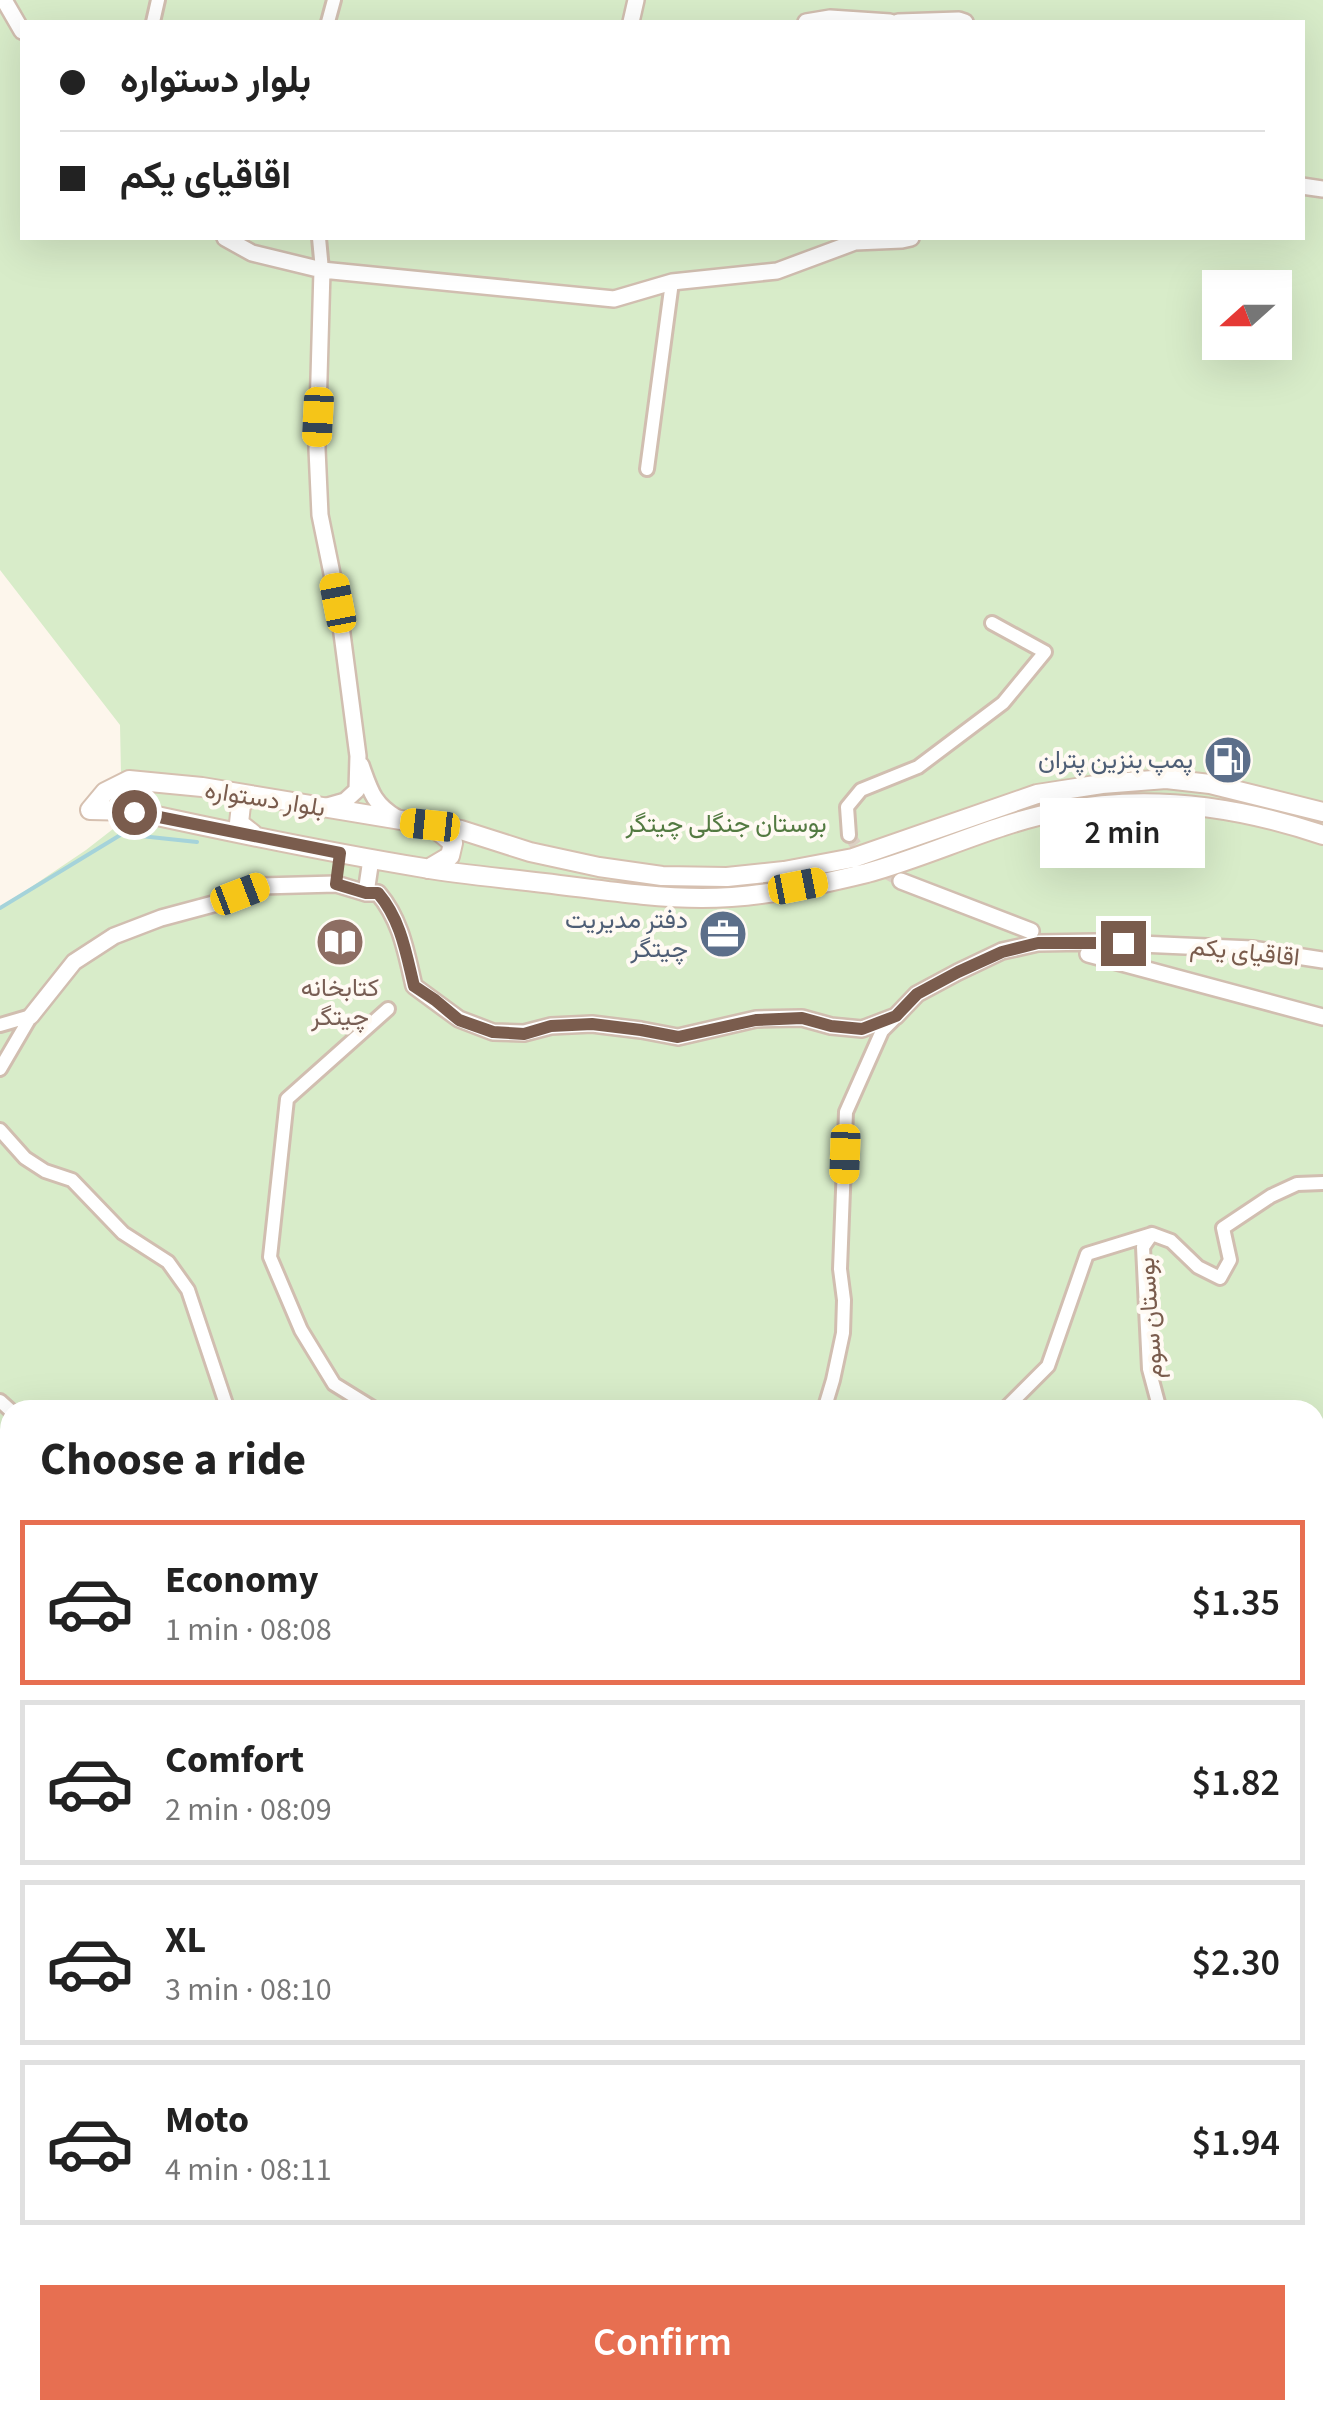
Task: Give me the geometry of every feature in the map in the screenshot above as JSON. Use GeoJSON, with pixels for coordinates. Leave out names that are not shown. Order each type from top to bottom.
{"type":"FeatureCollection","features":[{"type":"Feature","properties":{"kind":"main road","name":"بلوار دستواره"},"geometry":{"type":"LineString","coordinates":[[1323,812],[1210,784],[1166,779],[1102,784],[1037,794],[854,858],[727,877],[662,876],[600,867],[530,852],[461,830],[129,780],[105,792],[90,810],[134,812],[428,869],[702,898],[764,894],[868,872],[1063,810],[1180,804],[1239,813],[1323,835]]}},
{"type":"Feature","properties":{"kind":"main road"},"geometry":{"type":"LineString","coordinates":[[251,796],[241,805],[239,823],[256,836]]}},
{"type":"Feature","properties":{"kind":"main road"},"geometry":{"type":"LineString","coordinates":[[428,869],[450,856],[453,843],[430,825]]}},
{"type":"Feature","properties":{"kind":"street"},"geometry":{"type":"LineString","coordinates":[[4,0],[20,28]]}},
{"type":"Feature","properties":{"kind":"street"},"geometry":{"type":"LineString","coordinates":[[818,20],[860,20]]}},
{"type":"Feature","properties":{"kind":"street"},"geometry":{"type":"LineString","coordinates":[[229,240],[252,253],[322,270],[614,300],[672,282],[776,271],[856,242],[902,240]]}},
{"type":"Feature","properties":{"kind":"street"},"geometry":{"type":"LineString","coordinates":[[319,240],[320,515],[338,603],[358,756],[357,790],[344,801],[323,808]]}},
{"type":"Feature","properties":{"kind":"street"},"geometry":{"type":"LineString","coordinates":[[647,469],[672,282]]}},
{"type":"Feature","properties":{"kind":"street"},"geometry":{"type":"LineString","coordinates":[[850,835],[847,807],[861,790],[918,767],[1004,703],[1044,652],[992,624]]}},
{"type":"Feature","properties":{"kind":"street"},"geometry":{"type":"LineString","coordinates":[[358,756],[371,794],[382,809],[406,822]]}},
{"type":"Feature","properties":{"kind":"street"},"geometry":{"type":"LineString","coordinates":[[336,884],[340,853]]}},
{"type":"Feature","properties":{"kind":"street"},"geometry":{"type":"LineString","coordinates":[[366,893],[372,859]]}},
{"type":"Feature","properties":{"kind":"street"},"geometry":{"type":"LineString","coordinates":[[901,881],[1031,931]]}},
{"type":"Feature","properties":{"kind":"street","name":"اقاقیای یکم"},"geometry":{"type":"LineString","coordinates":[[31,1016],[74,962],[114,936],[261,886],[336,884],[378,893],[390,908],[403,938],[414,986],[459,1020],[493,1032],[524,1034],[551,1026],[592,1024],[678,1037],[756,1020],[802,1018],[862,1029],[896,1016],[917,994],[958,972],[1002,952],[1038,943],[1234,948],[1323,960]]}},
{"type":"Feature","properties":{"kind":"street"},"geometry":{"type":"LineString","coordinates":[[1088,954],[1323,1017]]}},
{"type":"Feature","properties":{"kind":"street"},"geometry":{"type":"LineString","coordinates":[[360,1400],[334,1384],[301,1330],[270,1257],[287,1098],[388,1008]]}},
{"type":"Feature","properties":{"kind":"street"},"geometry":{"type":"LineString","coordinates":[[0,1025],[31,1016]]}},
{"type":"Feature","properties":{"kind":"street"},"geometry":{"type":"LineString","coordinates":[[1,1070],[31,1016]]}},
{"type":"Feature","properties":{"kind":"street"},"geometry":{"type":"LineString","coordinates":[[827,1400],[843,1333],[840,1268],[846,1112],[882,1031],[896,1016]]}},
{"type":"Feature","properties":{"kind":"street"},"geometry":{"type":"LineString","coordinates":[[0,1130],[25,1158],[72,1180],[123,1233],[168,1262],[188,1290],[225,1400]]}},
{"type":"Feature","properties":{"kind":"street","name":"بوستان سوم"},"geometry":{"type":"LineString","coordinates":[[1157,1400],[1149,1369],[1144,1282],[1143,1247],[1152,1234],[1171,1241],[1198,1267],[1220,1278],[1230,1260],[1223,1228],[1297,1184],[1323,1184]]}},
{"type":"Feature","properties":{"kind":"street"},"geometry":{"type":"LineString","coordinates":[[1014,1400],[1048,1366],[1087,1254],[1152,1234]]}},
{"type":"Feature","properties":{"kind":"green space","name":"بوستان جنگلی چیتگر"},"geometry":{"type":"Polygon","coordinates":[[[0,0],[1323,0],[1323,1400],[0,1400],[0,908],[122,822],[120,725],[0,570],[0,0]]]}},
{"type":"Feature","properties":{"kind":"waterway"},"geometry":{"type":"LineString","coordinates":[[0,908],[122,834],[197,842]]}},
{"type":"Feature","properties":{"kind":"tunnel"},"geometry":{"type":"LineString","coordinates":[[849,835],[868,863],[901,881]]}},
{"type":"Feature","properties":{"kind":"place","name":"پمپ بنزین پتران"},"geometry":{"type":"Point","coordinates":[1228,760]}},
{"type":"Feature","properties":{"kind":"place","name":"دفتر مدیریت چیتگر"},"geometry":{"type":"Point","coordinates":[723,934]}},
{"type":"Feature","properties":{"kind":"place","name":"کتابخانه چیتگر"},"geometry":{"type":"Point","coordinates":[340,942]}},
{"type":"Feature","properties":{"kind":"route"},"geometry":{"type":"LineString","coordinates":[[134,812],[340,853],[336,884],[378,893],[390,908],[403,938],[414,986],[459,1020],[493,1032],[524,1034],[551,1026],[592,1024],[678,1037],[756,1020],[802,1018],[862,1029],[896,1016],[917,994],[1002,952],[1038,943],[1123,943]]}}]}
